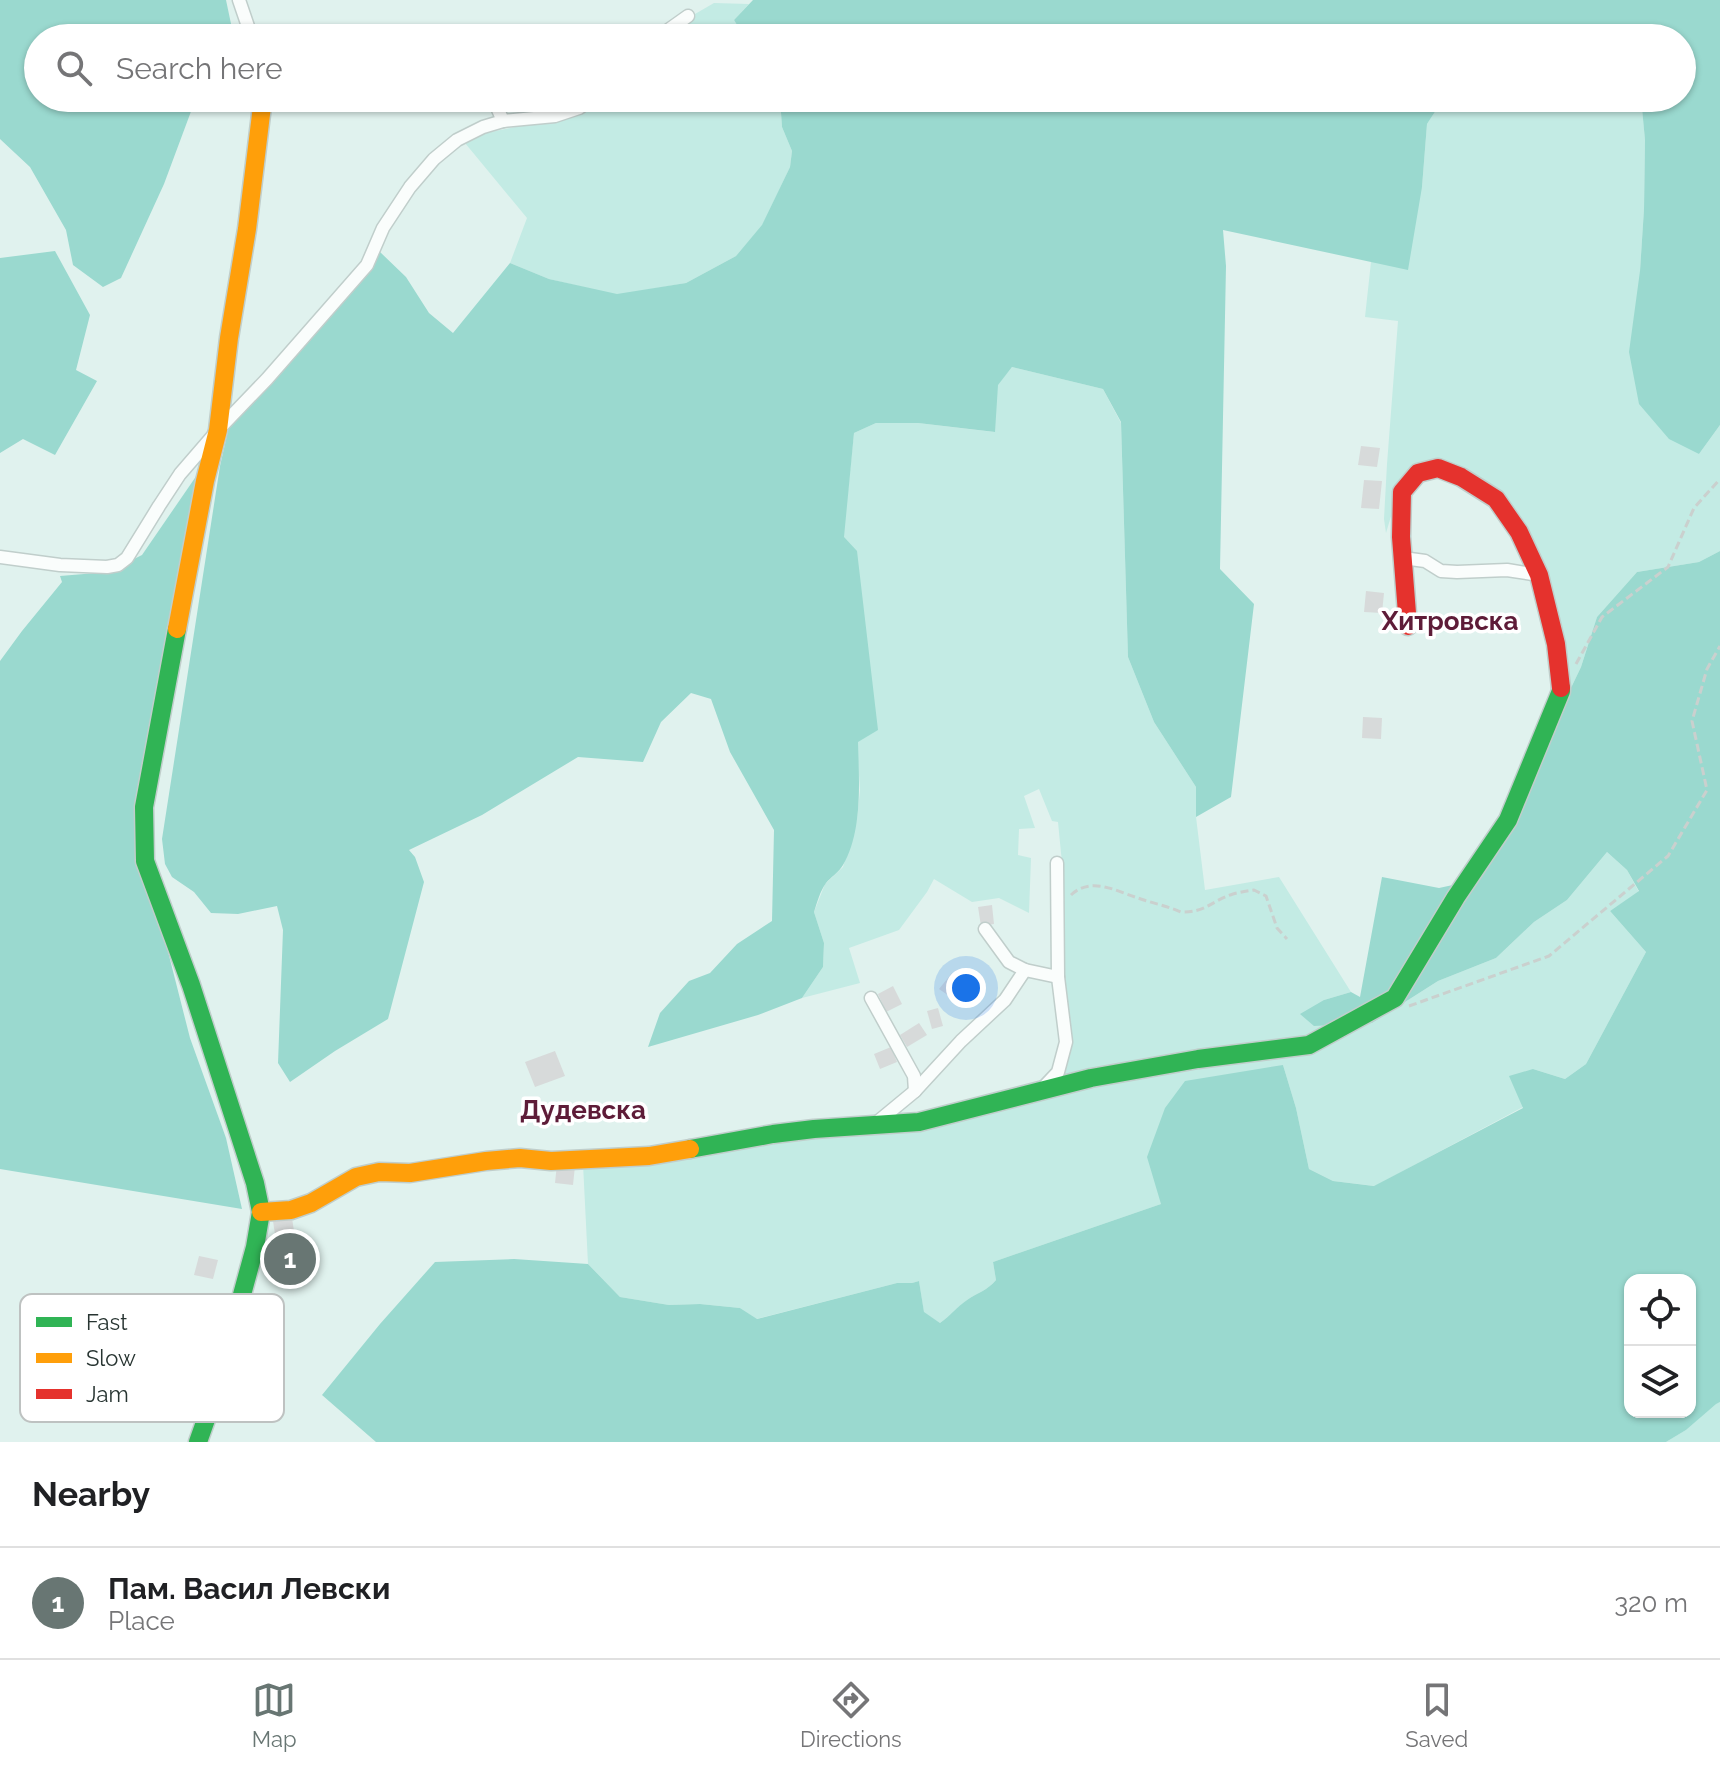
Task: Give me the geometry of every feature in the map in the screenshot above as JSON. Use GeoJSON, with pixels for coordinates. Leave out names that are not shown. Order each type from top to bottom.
{"type":"FeatureCollection","features":[{"type":"Feature","properties":{"kind":"street"},"geometry":{"type":"LineString","coordinates":[[239,0],[247,24]]}},
{"type":"Feature","properties":{"kind":"street"},"geometry":{"type":"LineString","coordinates":[[677,24],[688,16]]}},
{"type":"Feature","properties":{"kind":"street"},"geometry":{"type":"LineString","coordinates":[[242,1294],[261,1212],[255,1183],[191,985],[145,861],[144,807],[205,481],[218,430],[261,112]]}},
{"type":"Feature","properties":{"kind":"street"},"geometry":{"type":"LineString","coordinates":[[499,112],[503,121]]}},
{"type":"Feature","properties":{"kind":"street"},"geometry":{"type":"LineString","coordinates":[[0,557],[107,567],[118,565],[127,558],[180,474],[367,265],[383,228],[410,187],[434,159],[457,140],[483,127],[567,112]]}},
{"type":"Feature","properties":{"kind":"street"},"geometry":{"type":"LineString","coordinates":[[261,1212],[291,1210],[311,1203],[356,1177],[379,1172],[410,1173],[520,1158],[551,1161],[649,1156],[773,1134],[919,1122],[1091,1078],[1198,1059],[1309,1045],[1395,998],[1456,897],[1508,820],[1561,691],[1556,644],[1539,575],[1519,532],[1496,499],[1461,477],[1438,468],[1418,473],[1402,492],[1408,626]]}},
{"type":"Feature","properties":{"kind":"street"},"geometry":{"type":"LineString","coordinates":[[1403,558],[1425,561],[1441,571],[1507,570],[1539,575]]}},
{"type":"Feature","properties":{"kind":"street"},"geometry":{"type":"LineString","coordinates":[[1041,1090],[1058,1072],[1066,1042],[1058,977],[1057,863]]}},
{"type":"Feature","properties":{"kind":"street"},"geometry":{"type":"LineString","coordinates":[[985,929],[1009,962],[1025,970],[1058,977]]}},
{"type":"Feature","properties":{"kind":"street"},"geometry":{"type":"LineString","coordinates":[[872,1126],[915,1091],[961,1041],[1005,1000],[1025,970]]}},
{"type":"Feature","properties":{"kind":"street"},"geometry":{"type":"LineString","coordinates":[[871,998],[914,1076],[915,1091]]}},
{"type":"Feature","properties":{"kind":"street"},"geometry":{"type":"LineString","coordinates":[[198,1442],[205,1422]]}},
{"type":"Feature","properties":{"kind":"path"},"geometry":{"type":"LineString","coordinates":[[1575,666],[1602,617],[1668,567],[1694,508],[1720,479]]}},
{"type":"Feature","properties":{"kind":"path"},"geometry":{"type":"LineString","coordinates":[[1405,1007],[1549,956],[1668,856],[1707,790],[1692,721],[1707,669],[1720,646]]}},
{"type":"Feature","properties":{"kind":"path"},"geometry":{"type":"LineString","coordinates":[[1057,919],[1074,892],[1092,885],[1108,887],[1191,913],[1201,911],[1231,894],[1254,890],[1266,896],[1277,928],[1287,939]]}},
{"type":"Feature","properties":{"kind":"shaded area"},"geometry":{"type":"Polygon","coordinates":[[[0,0],[226,0],[231,24],[24,24],[24,112],[191,112],[164,184],[121,278],[103,287],[73,265],[66,230],[30,167],[0,139],[0,0]]]}},
{"type":"Feature","properties":{"kind":"shaded area"},"geometry":{"type":"Polygon","coordinates":[[[753,0],[1720,0],[1720,425],[1699,454],[1669,439],[1639,404],[1629,352],[1640,271],[1644,209],[1642,112],[1696,112],[1696,24],[736,24],[734,20],[753,0]]]}},
{"type":"Feature","properties":{"kind":"shaded area"},"geometry":{"type":"Polygon","coordinates":[[[714,3],[749,4],[734,20],[736,24],[678,24],[714,3]]]}},
{"type":"Feature","properties":{"kind":"shaded area"},"geometry":{"type":"Polygon","coordinates":[[[575,112],[781,112],[782,127],[792,151],[790,167],[762,226],[736,256],[686,283],[617,295],[549,279],[510,263],[527,218],[465,143],[477,135],[575,112]]]}},
{"type":"Feature","properties":{"kind":"shaded area"},"geometry":{"type":"Polygon","coordinates":[[[781,112],[1435,112],[1427,124],[1422,187],[1408,270],[1223,230],[1226,266],[1220,569],[1254,604],[1231,797],[1196,817],[1196,787],[1154,722],[1128,657],[1121,422],[1103,389],[1012,367],[998,385],[995,432],[918,423],[876,423],[854,433],[844,537],[857,551],[878,730],[858,742],[858,805],[854,837],[843,865],[826,883],[816,905],[814,912],[824,943],[823,967],[802,998],[758,1015],[648,1047],[660,1013],[689,981],[710,973],[737,944],[772,921],[774,830],[730,752],[711,699],[691,693],[661,722],[643,762],[578,757],[482,815],[409,850],[415,857],[424,882],[388,1019],[290,1082],[278,1063],[283,930],[277,906],[238,914],[211,913],[194,892],[172,877],[165,864],[162,839],[220,466],[230,422],[380,252],[406,277],[429,313],[453,333],[510,263],[549,279],[617,294],[686,283],[736,256],[762,225],[790,167],[792,151],[782,127],[781,112]]]}},
{"type":"Feature","properties":{"kind":"shaded area"},"geometry":{"type":"Polygon","coordinates":[[[1435,112],[1642,112],[1644,209],[1640,271],[1699,454],[1720,425],[1720,551],[1699,562],[1637,572],[1597,617],[1581,667],[1558,715],[1548,604],[1489,495],[1420,470],[1403,476],[1386,533],[1387,464],[1398,321],[1365,317],[1371,262],[1422,187],[1427,124],[1435,112]]]}},
{"type":"Feature","properties":{"kind":"shaded area"},"geometry":{"type":"Polygon","coordinates":[[[55,251],[90,315],[76,370],[97,381],[55,455],[23,439],[0,453],[0,258],[55,251]]]}},
{"type":"Feature","properties":{"kind":"shaded area"},"geometry":{"type":"Polygon","coordinates":[[[1012,367],[1103,389],[1121,423],[1128,657],[1154,722],[1196,787],[1196,817],[1205,890],[1279,877],[1351,992],[1324,1000],[1372,1023],[1438,981],[1496,958],[1534,922],[1567,900],[1607,852],[1627,870],[1639,892],[1610,911],[1646,952],[1586,1064],[1565,1079],[1533,1069],[1523,1107],[1375,1186],[1333,1181],[1309,1169],[1283,1065],[1161,1204],[993,1262],[996,1280],[940,1323],[924,1313],[919,1281],[897,1283],[756,1319],[740,1308],[669,1305],[620,1297],[588,1264],[583,1164],[895,1126],[1056,1079],[1070,1047],[1063,962],[1062,863],[1058,822],[1052,821],[1039,789],[1024,796],[1035,828],[1019,829],[1018,855],[1031,858],[1029,913],[999,898],[972,902],[934,879],[899,930],[849,948],[860,983],[802,998],[823,967],[824,943],[814,912],[825,884],[843,867],[857,819],[860,790],[843,537],[854,433],[876,423],[918,423],[994,432],[997,385],[1012,367]]]}},
{"type":"Feature","properties":{"kind":"shaded area"},"geometry":{"type":"Polygon","coordinates":[[[197,475],[201,487],[135,809],[190,1038],[226,1138],[242,1209],[0,1169],[0,661],[62,582],[60,576],[108,572],[142,555],[197,475]]]}},
{"type":"Feature","properties":{"kind":"shaded area"},"geometry":{"type":"Polygon","coordinates":[[[1720,551],[1720,1402],[1686,1430],[1666,1442],[376,1442],[322,1395],[435,1262],[514,1259],[588,1264],[620,1297],[669,1305],[740,1308],[757,1319],[897,1283],[919,1281],[924,1312],[940,1323],[996,1280],[993,1262],[1161,1204],[1147,1157],[1165,1108],[1185,1081],[1283,1065],[1309,1169],[1333,1181],[1374,1186],[1523,1108],[1509,1076],[1533,1069],[1565,1079],[1586,1064],[1646,952],[1610,911],[1639,891],[1627,870],[1607,852],[1567,900],[1534,922],[1496,958],[1438,981],[1372,1023],[1314,1026],[1300,1014],[1324,1000],[1351,992],[1360,997],[1382,877],[1439,888],[1462,883],[1558,715],[1581,667],[1597,617],[1637,572],[1699,562],[1720,551]]]}},
{"type":"Feature","properties":{"kind":"shaded area"},"geometry":{"type":"Polygon","coordinates":[[[1720,1402],[1720,1442],[1666,1442],[1686,1430],[1720,1402]]]}},
{"type":"Feature","properties":{"kind":"building"},"geometry":{"type":"Polygon","coordinates":[[[1361,446],[1380,448],[1377,467],[1358,465],[1361,446]]]}},
{"type":"Feature","properties":{"kind":"building"},"geometry":{"type":"Polygon","coordinates":[[[1364,480],[1382,481],[1379,509],[1361,508],[1364,480]]]}},
{"type":"Feature","properties":{"kind":"building"},"geometry":{"type":"Polygon","coordinates":[[[1366,591],[1384,593],[1382,613],[1364,612],[1366,591]]]}},
{"type":"Feature","properties":{"kind":"building"},"geometry":{"type":"Polygon","coordinates":[[[1363,717],[1382,718],[1381,739],[1362,738],[1363,717]]]}},
{"type":"Feature","properties":{"kind":"building"},"geometry":{"type":"Polygon","coordinates":[[[992,905],[994,924],[981,926],[978,907],[992,905]]]}},
{"type":"Feature","properties":{"kind":"building"},"geometry":{"type":"Polygon","coordinates":[[[952,973],[964,982],[952,998],[939,989],[952,973]]]}},
{"type":"Feature","properties":{"kind":"building"},"geometry":{"type":"Polygon","coordinates":[[[893,986],[902,1004],[886,1012],[878,994],[893,986]]]}},
{"type":"Feature","properties":{"kind":"building"},"geometry":{"type":"Polygon","coordinates":[[[938,1008],[943,1026],[932,1029],[927,1011],[938,1008]]]}},
{"type":"Feature","properties":{"kind":"building"},"geometry":{"type":"Polygon","coordinates":[[[919,1023],[927,1035],[907,1047],[900,1035],[919,1023]]]}},
{"type":"Feature","properties":{"kind":"building"},"geometry":{"type":"Polygon","coordinates":[[[891,1047],[897,1062],[880,1069],[874,1054],[891,1047]]]}},
{"type":"Feature","properties":{"kind":"building"},"geometry":{"type":"Polygon","coordinates":[[[555,1051],[565,1076],[535,1087],[525,1062],[555,1051]]]}},
{"type":"Feature","properties":{"kind":"building"},"geometry":{"type":"Polygon","coordinates":[[[557,1164],[575,1166],[573,1185],[555,1183],[557,1164]]]}},
{"type":"Feature","properties":{"kind":"building"},"geometry":{"type":"Polygon","coordinates":[[[292,1218],[295,1238],[276,1241],[273,1221],[292,1218]]]}},
{"type":"Feature","properties":{"kind":"building"},"geometry":{"type":"Polygon","coordinates":[[[199,1256],[218,1260],[213,1279],[194,1275],[199,1256]]]}},
{"type":"Feature","properties":{"kind":"traffic: fast"},"geometry":{"type":"LineString","coordinates":[[177,629],[144,807],[145,861],[191,985],[255,1183],[261,1212],[242,1294]]}},
{"type":"Feature","properties":{"kind":"traffic: fast"},"geometry":{"type":"LineString","coordinates":[[690,1149],[814,1129],[919,1122],[1091,1078],[1198,1059],[1309,1045],[1395,998],[1456,897],[1508,820],[1561,688]]}},
{"type":"Feature","properties":{"kind":"traffic: fast"},"geometry":{"type":"LineString","coordinates":[[198,1442],[205,1422]]}},
{"type":"Feature","properties":{"kind":"traffic: slow"},"geometry":{"type":"LineString","coordinates":[[177,629],[205,481],[218,430],[261,112]]}},
{"type":"Feature","properties":{"kind":"traffic: slow"},"geometry":{"type":"LineString","coordinates":[[261,1212],[291,1210],[311,1203],[356,1177],[379,1172],[410,1173],[520,1158],[551,1161],[649,1156],[690,1149]]}},
{"type":"Feature","properties":{"kind":"traffic: jam"},"geometry":{"type":"LineString","coordinates":[[1408,626],[1401,537],[1402,492],[1418,473],[1438,468],[1461,477],[1496,499],[1519,532],[1539,575],[1556,644],[1561,688]]}},
{"type":"Feature","properties":{"kind":"place","name":"Пам. Васил Левски"},"geometry":{"type":"Point","coordinates":[290,1259]}},
{"type":"Feature","properties":{"kind":"district","name":"Хитровска"},"geometry":{"type":"Point","coordinates":[1450,621]}},
{"type":"Feature","properties":{"kind":"district","name":"Дудевска"},"geometry":{"type":"Point","coordinates":[583,1110]}}]}
